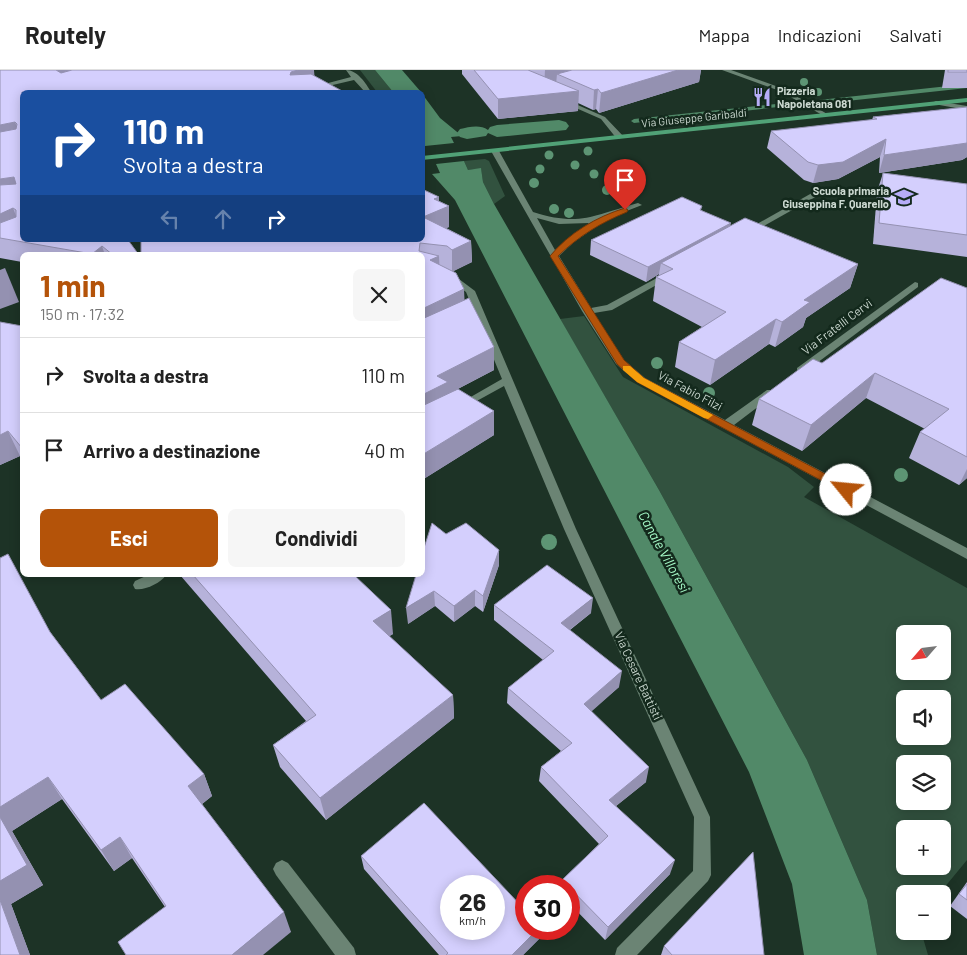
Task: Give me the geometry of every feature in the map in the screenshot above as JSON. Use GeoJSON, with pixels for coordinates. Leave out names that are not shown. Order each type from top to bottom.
{"type":"FeatureCollection","features":[{"type":"Feature","properties":{"kind":"main road","name":"Via Giuseppe Garibaldi"},"geometry":{"type":"LineString","coordinates":[[425,158],[967,100]]}},
{"type":"Feature","properties":{"kind":"street"},"geometry":{"type":"LineString","coordinates":[[349,70],[366,90]]}},
{"type":"Feature","properties":{"kind":"street"},"geometry":{"type":"LineString","coordinates":[[724,70],[782,90],[826,115]]}},
{"type":"Feature","properties":{"kind":"street"},"geometry":{"type":"LineString","coordinates":[[305,90],[357,78]]}},
{"type":"Feature","properties":{"kind":"street"},"geometry":{"type":"LineString","coordinates":[[554,96],[603,118],[620,137]]}},
{"type":"Feature","properties":{"kind":"street"},"geometry":{"type":"LineString","coordinates":[[936,103],[967,108]]}},
{"type":"Feature","properties":{"kind":"street","name":"Via Fabio Filzi"},"geometry":{"type":"LineString","coordinates":[[495,151],[587,311],[620,362],[629,371],[640,380],[967,554]]}},
{"type":"Feature","properties":{"kind":"street"},"geometry":{"type":"LineString","coordinates":[[736,238],[822,190]]}},
{"type":"Feature","properties":{"kind":"street"},"geometry":{"type":"LineString","coordinates":[[554,256],[571,240],[597,222],[638,205]]}},
{"type":"Feature","properties":{"kind":"street"},"geometry":{"type":"LineString","coordinates":[[529,213],[560,222],[597,222]]}},
{"type":"Feature","properties":{"kind":"street","name":"Via Cesare Battisti"},"geometry":{"type":"LineString","coordinates":[[425,269],[444,272],[470,290],[474,312],[507,380],[570,530],[702,817],[702,875],[624,955]]}},
{"type":"Feature","properties":{"kind":"street"},"geometry":{"type":"LineString","coordinates":[[587,311],[609,308],[677,270]]}},
{"type":"Feature","properties":{"kind":"street","name":"Via Fratelli Cervi"},"geometry":{"type":"LineString","coordinates":[[726,425],[915,285]]}},
{"type":"Feature","properties":{"kind":"street"},"geometry":{"type":"LineString","coordinates":[[446,414],[507,380]]}},
{"type":"Feature","properties":{"kind":"street"},"geometry":{"type":"LineString","coordinates":[[140,585],[155,577]]}},
{"type":"Feature","properties":{"kind":"street"},"geometry":{"type":"LineString","coordinates":[[282,869],[347,955]]}},
{"type":"Feature","properties":{"kind":"shaded area"},"geometry":{"type":"Polygon","coordinates":[[[360,70],[375,70],[391,90],[375,90],[360,70]]]}},
{"type":"Feature","properties":{"kind":"shaded area"},"geometry":{"type":"Polygon","coordinates":[[[485,159],[489,161],[505,196],[494,204],[483,182],[481,169],[468,170],[464,161],[485,159]]]}},
{"type":"Feature","properties":{"kind":"shaded area"},"geometry":{"type":"Polygon","coordinates":[[[584,316],[623,377],[788,467],[814,487],[804,497],[967,588],[967,860],[946,885],[896,885],[896,940],[924,940],[928,955],[877,955],[867,900],[807,760],[659,490],[560,319],[584,316]]]}},
{"type":"Feature","properties":{"kind":"water"},"geometry":{"type":"Polygon","coordinates":[[[375,70],[402,70],[419,90],[391,90],[375,70]]]}},
{"type":"Feature","properties":{"kind":"water"},"geometry":{"type":"Polygon","coordinates":[[[425,98],[440,118],[462,136],[451,137],[454,143],[425,146],[425,98]]]}},
{"type":"Feature","properties":{"kind":"water","name":"Canale Villoresi"},"geometry":{"type":"Polygon","coordinates":[[[464,161],[468,170],[481,168],[483,182],[494,204],[659,490],[807,760],[867,900],[877,955],[804,955],[792,884],[749,772],[455,200],[432,174],[440,173],[436,164],[464,161]]]}},
{"type":"Feature","properties":{"kind":"building"},"geometry":{"type":"Polygon","coordinates":[[[0,70],[56,70],[61,73],[72,70],[298,70],[291,72],[290,75],[311,74],[340,90],[20,90],[20,241],[0,238],[0,223],[16,217],[16,210],[13,208],[0,214],[0,185],[16,184],[14,177],[0,179],[0,132],[16,129],[17,124],[15,122],[0,125],[0,70]]]}},
{"type":"Feature","properties":{"kind":"building"},"geometry":{"type":"Polygon","coordinates":[[[474,70],[528,70],[579,91],[498,99],[474,70]]]}},
{"type":"Feature","properties":{"kind":"building"},"geometry":{"type":"Polygon","coordinates":[[[572,70],[678,70],[601,93],[598,89],[594,90],[557,74],[572,70]]]}},
{"type":"Feature","properties":{"kind":"building"},"geometry":{"type":"Polygon","coordinates":[[[948,70],[967,70],[967,72],[948,72],[948,70]]]}},
{"type":"Feature","properties":{"kind":"building"},"geometry":{"type":"Polygon","coordinates":[[[967,107],[967,143],[884,155],[886,139],[843,162],[818,165],[808,162],[771,131],[877,119],[873,117],[967,107]]]}},
{"type":"Feature","properties":{"kind":"building"},"geometry":{"type":"Polygon","coordinates":[[[883,173],[967,184],[967,235],[879,223],[883,173]]]}},
{"type":"Feature","properties":{"kind":"building"},"geometry":{"type":"Polygon","coordinates":[[[425,190],[439,197],[434,199],[449,206],[425,216],[425,190]]]}},
{"type":"Feature","properties":{"kind":"building"},"geometry":{"type":"Polygon","coordinates":[[[682,197],[702,206],[700,210],[731,223],[648,267],[591,240],[682,197]]]}},
{"type":"Feature","properties":{"kind":"building"},"geometry":{"type":"Polygon","coordinates":[[[425,218],[471,241],[452,250],[447,246],[420,243],[419,251],[423,252],[141,252],[141,242],[425,242],[425,218]]]}},
{"type":"Feature","properties":{"kind":"building"},"geometry":{"type":"Polygon","coordinates":[[[745,218],[858,264],[804,300],[810,302],[782,322],[776,319],[715,360],[679,342],[726,312],[656,277],[673,269],[661,263],[745,218]]]}},
{"type":"Feature","properties":{"kind":"building"},"geometry":{"type":"Polygon","coordinates":[[[23,242],[129,242],[137,252],[109,252],[102,246],[94,252],[80,252],[23,242]]]}},
{"type":"Feature","properties":{"kind":"building"},"geometry":{"type":"Polygon","coordinates":[[[425,252],[439,256],[430,260],[456,273],[464,289],[425,308],[425,252]]]}},
{"type":"Feature","properties":{"kind":"building"},"geometry":{"type":"Polygon","coordinates":[[[941,278],[967,288],[967,457],[920,432],[949,409],[875,373],[811,425],[759,399],[813,359],[822,363],[941,278]]]}},
{"type":"Feature","properties":{"kind":"building"},"geometry":{"type":"Polygon","coordinates":[[[469,298],[494,347],[437,376],[448,382],[425,394],[425,318],[469,298]]]}},
{"type":"Feature","properties":{"kind":"building"},"geometry":{"type":"Polygon","coordinates":[[[0,322],[20,326],[20,446],[8,431],[0,435],[0,322]]]}},
{"type":"Feature","properties":{"kind":"building"},"geometry":{"type":"Polygon","coordinates":[[[458,389],[494,411],[425,453],[425,405],[458,389]]]}},
{"type":"Feature","properties":{"kind":"building"},"geometry":{"type":"Polygon","coordinates":[[[432,523],[446,534],[466,523],[499,550],[483,596],[475,590],[454,606],[434,591],[406,608],[415,577],[425,577],[425,545],[432,523]]]}},
{"type":"Feature","properties":{"kind":"building"},"geometry":{"type":"Polygon","coordinates":[[[8,554],[50,632],[101,700],[125,684],[204,774],[188,786],[284,912],[232,955],[126,955],[118,942],[166,906],[120,837],[101,850],[48,777],[0,807],[0,558],[8,554]]]}},
{"type":"Feature","properties":{"kind":"building"},"geometry":{"type":"Polygon","coordinates":[[[547,565],[593,598],[561,623],[622,671],[584,704],[649,767],[609,800],[675,860],[608,927],[580,898],[580,875],[567,875],[608,836],[541,767],[572,743],[508,688],[554,651],[494,605],[547,565]]]}},
{"type":"Feature","properties":{"kind":"building"},"geometry":{"type":"Polygon","coordinates":[[[195,577],[356,577],[391,610],[373,621],[453,695],[320,798],[273,745],[316,715],[195,577]]]}},
{"type":"Feature","properties":{"kind":"building"},"geometry":{"type":"Polygon","coordinates":[[[424,803],[492,875],[440,875],[440,940],[505,940],[505,889],[515,899],[515,940],[527,940],[512,955],[446,955],[448,953],[361,856],[424,803]]]}},
{"type":"Feature","properties":{"kind":"building"},"geometry":{"type":"Polygon","coordinates":[[[0,817],[27,865],[0,881],[0,817]]]}},
{"type":"Feature","properties":{"kind":"building"},"geometry":{"type":"Polygon","coordinates":[[[753,852],[764,955],[672,955],[664,946],[753,852]]]}},
{"type":"Feature","properties":{"kind":"building"},"geometry":{"type":"Polygon","coordinates":[[[967,884],[967,900],[959,894],[967,884]]]}},
{"type":"Feature","properties":{"kind":"building"},"geometry":{"type":"Polygon","coordinates":[[[0,900],[20,955],[0,955],[0,900]]]}},
{"type":"Feature","properties":{"kind":"waterway"},"geometry":{"type":"LineString","coordinates":[[819,102],[967,86]]}},
{"type":"Feature","properties":{"kind":"waterway"},"geometry":{"type":"LineString","coordinates":[[634,121],[795,104]]}},
{"type":"Feature","properties":{"kind":"waterway"},"geometry":{"type":"LineString","coordinates":[[497,131],[559,126]]}},
{"type":"Feature","properties":{"kind":"waterway"},"geometry":{"type":"LineString","coordinates":[[467,133],[479,132]]}},
{"type":"Feature","properties":{"kind":"slow traffic"},"geometry":{"type":"LineString","coordinates":[[626,368],[640,380],[708,415]]}},
{"type":"Feature","properties":{"kind":"place","name":"Pizzeria Napoletana 081"},"geometry":{"type":"Point","coordinates":[762,97]}},
{"type":"Feature","properties":{"kind":"place","name":"Scuola primaria Giuseppina F. Quarello"},"geometry":{"type":"Point","coordinates":[904,197]}},
{"type":"Feature","properties":{"kind":"route"},"geometry":{"type":"LineString","coordinates":[[625,210],[597,222],[571,240],[554,256],[620,362],[640,380],[846,490]]}}]}
